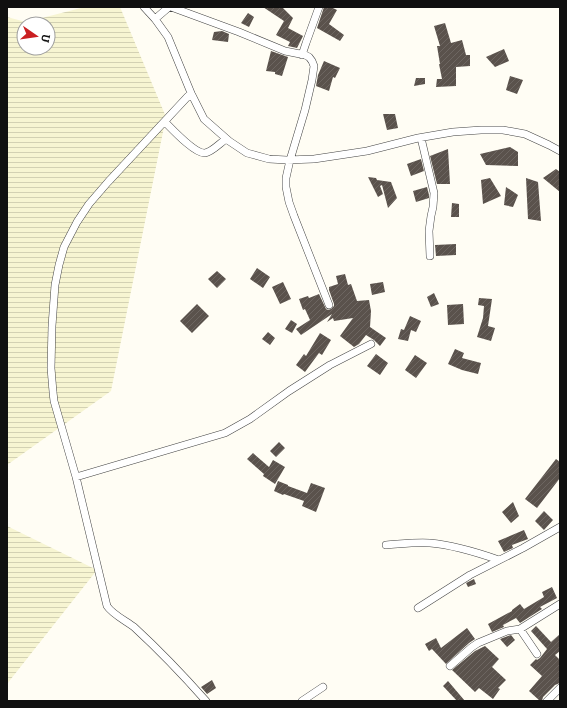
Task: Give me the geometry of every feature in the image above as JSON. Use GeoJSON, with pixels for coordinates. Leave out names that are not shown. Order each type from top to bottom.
{"type":"FeatureCollection","features":[{"type":"Feature","properties":{"kind":"street"},"geometry":{"type":"LineString","coordinates":[[144,7],[168,37],[191,93],[204,119],[226,139],[247,153],[269,160],[314,159],[367,152],[421,138],[453,132],[481,130],[503,130],[525,134],[560,151]]}},
{"type":"Feature","properties":{"kind":"street"},"geometry":{"type":"LineString","coordinates":[[155,20],[170,7],[239,32],[285,51],[309,57],[312,61],[314,71],[305,110],[290,160],[286,178],[286,187],[289,202],[329,305]]}},
{"type":"Feature","properties":{"kind":"street"},"geometry":{"type":"LineString","coordinates":[[302,55],[319,7]]}},
{"type":"Feature","properties":{"kind":"street"},"geometry":{"type":"LineString","coordinates":[[191,93],[90,204],[77,222],[64,247],[55,285],[51,368],[54,401],[76,477],[106,603],[109,608],[148,641],[206,701]]}},
{"type":"Feature","properties":{"kind":"street"},"geometry":{"type":"LineString","coordinates":[[165,122],[191,146],[205,153],[226,139]]}},
{"type":"Feature","properties":{"kind":"street"},"geometry":{"type":"LineString","coordinates":[[421,138],[434,193],[434,207],[429,231],[430,256]]}},
{"type":"Feature","properties":{"kind":"street"},"geometry":{"type":"LineString","coordinates":[[76,477],[225,433],[250,419],[295,387],[330,365],[371,344]]}},
{"type":"Feature","properties":{"kind":"street"},"geometry":{"type":"LineString","coordinates":[[418,608],[470,575],[560,527]]}},
{"type":"Feature","properties":{"kind":"street"},"geometry":{"type":"LineString","coordinates":[[386,545],[418,543],[447,545],[476,552],[498,560]]}},
{"type":"Feature","properties":{"kind":"street"},"geometry":{"type":"LineString","coordinates":[[450,666],[478,643],[507,631],[520,629],[560,604]]}},
{"type":"Feature","properties":{"kind":"street"},"geometry":{"type":"LineString","coordinates":[[520,629],[537,654]]}},
{"type":"Feature","properties":{"kind":"street"},"geometry":{"type":"LineString","coordinates":[[302,701],[323,687]]}},
{"type":"Feature","properties":{"kind":"street"},"geometry":{"type":"LineString","coordinates":[[547,701],[560,688]]}},
{"type":"Feature","properties":{"kind":"shaded area"},"geometry":{"type":"Polygon","coordinates":[[[85,7],[120,7],[166,117],[111,391],[7,465],[7,17],[16,19],[16,56],[56,56],[56,16],[50,16],[85,7]]]}},
{"type":"Feature","properties":{"kind":"shaded area"},"geometry":{"type":"Polygon","coordinates":[[[7,526],[97,570],[7,684],[7,526]]]}},
{"type":"Feature","properties":{"kind":"building"},"geometry":{"type":"Polygon","coordinates":[[[263,7],[282,7],[293,18],[288,28],[303,36],[297,48],[288,46],[290,42],[276,35],[284,21],[263,7]]]}},
{"type":"Feature","properties":{"kind":"building"},"geometry":{"type":"Polygon","coordinates":[[[324,7],[331,7],[337,10],[329,24],[344,35],[340,41],[317,28],[324,7]]]}},
{"type":"Feature","properties":{"kind":"building"},"geometry":{"type":"Polygon","coordinates":[[[248,13],[254,17],[249,27],[241,23],[248,13]]]}},
{"type":"Feature","properties":{"kind":"building"},"geometry":{"type":"Polygon","coordinates":[[[445,23],[451,43],[462,40],[466,55],[470,55],[470,66],[456,67],[456,86],[436,87],[437,79],[442,79],[437,46],[440,46],[434,26],[445,23]]]}},
{"type":"Feature","properties":{"kind":"building"},"geometry":{"type":"Polygon","coordinates":[[[222,31],[229,34],[228,42],[212,40],[214,32],[222,31]]]}},
{"type":"Feature","properties":{"kind":"building"},"geometry":{"type":"Polygon","coordinates":[[[504,49],[509,61],[495,67],[486,57],[504,49]]]}},
{"type":"Feature","properties":{"kind":"building"},"geometry":{"type":"Polygon","coordinates":[[[271,51],[288,57],[282,76],[275,74],[275,72],[266,71],[271,51]]]}},
{"type":"Feature","properties":{"kind":"building"},"geometry":{"type":"Polygon","coordinates":[[[324,61],[340,68],[335,78],[333,77],[329,91],[316,86],[318,75],[324,61]]]}},
{"type":"Feature","properties":{"kind":"building"},"geometry":{"type":"Polygon","coordinates":[[[510,76],[523,80],[517,94],[506,90],[510,76]]]}},
{"type":"Feature","properties":{"kind":"building"},"geometry":{"type":"Polygon","coordinates":[[[416,78],[425,78],[425,84],[414,86],[416,78]]]}},
{"type":"Feature","properties":{"kind":"building"},"geometry":{"type":"Polygon","coordinates":[[[383,114],[395,114],[398,128],[387,130],[383,114]]]}},
{"type":"Feature","properties":{"kind":"building"},"geometry":{"type":"Polygon","coordinates":[[[510,147],[518,152],[518,166],[486,165],[480,154],[510,147]]]}},
{"type":"Feature","properties":{"kind":"building"},"geometry":{"type":"Polygon","coordinates":[[[448,149],[450,184],[437,184],[430,156],[448,149]]]}},
{"type":"Feature","properties":{"kind":"building"},"geometry":{"type":"Polygon","coordinates":[[[421,159],[424,171],[411,176],[407,164],[421,159]]]}},
{"type":"Feature","properties":{"kind":"building"},"geometry":{"type":"Polygon","coordinates":[[[556,169],[560,172],[560,192],[543,178],[556,169]]]}},
{"type":"Feature","properties":{"kind":"building"},"geometry":{"type":"Polygon","coordinates":[[[368,177],[391,182],[397,198],[388,208],[382,185],[380,186],[383,194],[378,197],[368,177]]]}},
{"type":"Feature","properties":{"kind":"building"},"geometry":{"type":"Polygon","coordinates":[[[490,178],[501,196],[483,204],[481,180],[490,178]]]}},
{"type":"Feature","properties":{"kind":"building"},"geometry":{"type":"Polygon","coordinates":[[[526,178],[538,182],[541,221],[528,219],[526,178]]]}},
{"type":"Feature","properties":{"kind":"building"},"geometry":{"type":"Polygon","coordinates":[[[427,187],[429,198],[416,202],[413,191],[427,187]]]}},
{"type":"Feature","properties":{"kind":"building"},"geometry":{"type":"Polygon","coordinates":[[[506,187],[518,195],[513,207],[504,205],[506,187]]]}},
{"type":"Feature","properties":{"kind":"building"},"geometry":{"type":"Polygon","coordinates":[[[452,203],[459,204],[459,217],[451,217],[452,203]]]}},
{"type":"Feature","properties":{"kind":"building"},"geometry":{"type":"Polygon","coordinates":[[[456,244],[456,255],[436,256],[435,245],[456,244]]]}},
{"type":"Feature","properties":{"kind":"building"},"geometry":{"type":"Polygon","coordinates":[[[257,268],[270,277],[263,288],[250,279],[257,268]]]}},
{"type":"Feature","properties":{"kind":"building"},"geometry":{"type":"Polygon","coordinates":[[[217,271],[226,279],[217,288],[208,279],[217,271]]]}},
{"type":"Feature","properties":{"kind":"building"},"geometry":{"type":"Polygon","coordinates":[[[345,274],[348,285],[351,284],[357,301],[369,300],[371,311],[370,327],[386,338],[380,346],[366,335],[359,344],[354,347],[340,336],[353,318],[334,321],[333,318],[327,322],[332,314],[301,335],[296,329],[310,320],[305,309],[303,310],[299,299],[308,296],[309,298],[319,294],[326,309],[331,309],[334,304],[329,287],[338,284],[336,276],[345,274]]]}},
{"type":"Feature","properties":{"kind":"building"},"geometry":{"type":"Polygon","coordinates":[[[283,282],[291,299],[280,304],[272,287],[283,282]]]}},
{"type":"Feature","properties":{"kind":"building"},"geometry":{"type":"Polygon","coordinates":[[[383,282],[385,292],[372,295],[370,284],[383,282]]]}},
{"type":"Feature","properties":{"kind":"building"},"geometry":{"type":"Polygon","coordinates":[[[434,293],[439,304],[431,307],[427,297],[434,293]]]}},
{"type":"Feature","properties":{"kind":"building"},"geometry":{"type":"Polygon","coordinates":[[[479,298],[492,299],[488,326],[495,328],[491,341],[477,337],[483,318],[484,306],[478,305],[479,298]]]}},
{"type":"Feature","properties":{"kind":"building"},"geometry":{"type":"Polygon","coordinates":[[[197,304],[209,316],[192,333],[180,321],[197,304]]]}},
{"type":"Feature","properties":{"kind":"building"},"geometry":{"type":"Polygon","coordinates":[[[463,304],[464,324],[448,325],[447,305],[463,304]]]}},
{"type":"Feature","properties":{"kind":"building"},"geometry":{"type":"Polygon","coordinates":[[[410,316],[421,321],[416,332],[411,330],[408,341],[398,339],[401,329],[404,330],[410,316]]]}},
{"type":"Feature","properties":{"kind":"building"},"geometry":{"type":"Polygon","coordinates":[[[291,320],[297,324],[292,333],[285,329],[291,320]]]}},
{"type":"Feature","properties":{"kind":"building"},"geometry":{"type":"Polygon","coordinates":[[[268,332],[275,338],[270,345],[262,339],[268,332]]]}},
{"type":"Feature","properties":{"kind":"building"},"geometry":{"type":"Polygon","coordinates":[[[320,333],[331,340],[322,355],[319,353],[305,372],[296,365],[304,354],[306,356],[320,333]]]}},
{"type":"Feature","properties":{"kind":"building"},"geometry":{"type":"Polygon","coordinates":[[[455,349],[464,353],[462,358],[481,363],[478,374],[462,370],[448,364],[455,349]]]}},
{"type":"Feature","properties":{"kind":"building"},"geometry":{"type":"Polygon","coordinates":[[[376,354],[388,363],[380,375],[367,366],[376,354]]]}},
{"type":"Feature","properties":{"kind":"building"},"geometry":{"type":"Polygon","coordinates":[[[415,355],[427,363],[416,378],[405,370],[415,355]]]}},
{"type":"Feature","properties":{"kind":"building"},"geometry":{"type":"Polygon","coordinates":[[[279,442],[285,448],[276,457],[270,451],[279,442]]]}},
{"type":"Feature","properties":{"kind":"building"},"geometry":{"type":"Polygon","coordinates":[[[253,453],[269,467],[273,460],[285,467],[275,484],[263,476],[264,474],[247,459],[253,453]]]}},
{"type":"Feature","properties":{"kind":"building"},"geometry":{"type":"Polygon","coordinates":[[[556,459],[560,462],[560,478],[537,508],[525,499],[556,459]]]}},
{"type":"Feature","properties":{"kind":"building"},"geometry":{"type":"Polygon","coordinates":[[[278,481],[307,493],[311,483],[325,488],[316,512],[302,506],[304,501],[274,491],[278,481]]]}},
{"type":"Feature","properties":{"kind":"building"},"geometry":{"type":"Polygon","coordinates":[[[513,502],[519,516],[511,523],[502,512],[513,502]]]}},
{"type":"Feature","properties":{"kind":"building"},"geometry":{"type":"Polygon","coordinates":[[[544,511],[553,520],[544,530],[535,521],[544,511]]]}},
{"type":"Feature","properties":{"kind":"building"},"geometry":{"type":"Polygon","coordinates":[[[524,530],[528,539],[512,545],[513,548],[504,552],[498,541],[524,530]]]}},
{"type":"Feature","properties":{"kind":"building"},"geometry":{"type":"Polygon","coordinates":[[[474,579],[476,584],[468,587],[466,583],[474,579]]]}},
{"type":"Feature","properties":{"kind":"building"},"geometry":{"type":"Polygon","coordinates":[[[552,587],[557,598],[540,607],[542,609],[520,623],[516,618],[503,625],[504,627],[492,632],[488,624],[512,611],[520,604],[524,609],[544,597],[542,592],[552,587]]]}},
{"type":"Feature","properties":{"kind":"building"},"geometry":{"type":"Polygon","coordinates":[[[536,626],[551,642],[560,634],[560,651],[555,655],[560,660],[560,683],[555,685],[543,697],[542,701],[540,701],[529,691],[542,676],[530,665],[536,659],[537,660],[540,658],[547,649],[531,631],[536,626]]]}},
{"type":"Feature","properties":{"kind":"building"},"geometry":{"type":"Polygon","coordinates":[[[467,628],[475,639],[446,664],[432,649],[429,651],[425,644],[436,638],[441,648],[467,628]]]}},
{"type":"Feature","properties":{"kind":"building"},"geometry":{"type":"Polygon","coordinates":[[[511,635],[515,640],[507,647],[500,639],[511,635]]]}},
{"type":"Feature","properties":{"kind":"building"},"geometry":{"type":"Polygon","coordinates":[[[485,646],[499,659],[492,667],[506,680],[498,688],[500,689],[493,699],[479,688],[475,692],[452,670],[475,651],[485,646]]]}},
{"type":"Feature","properties":{"kind":"building"},"geometry":{"type":"Polygon","coordinates":[[[212,680],[216,688],[207,694],[201,687],[212,680]]]}},
{"type":"Feature","properties":{"kind":"building"},"geometry":{"type":"Polygon","coordinates":[[[448,681],[465,701],[457,701],[443,686],[448,681]]]}}]}
